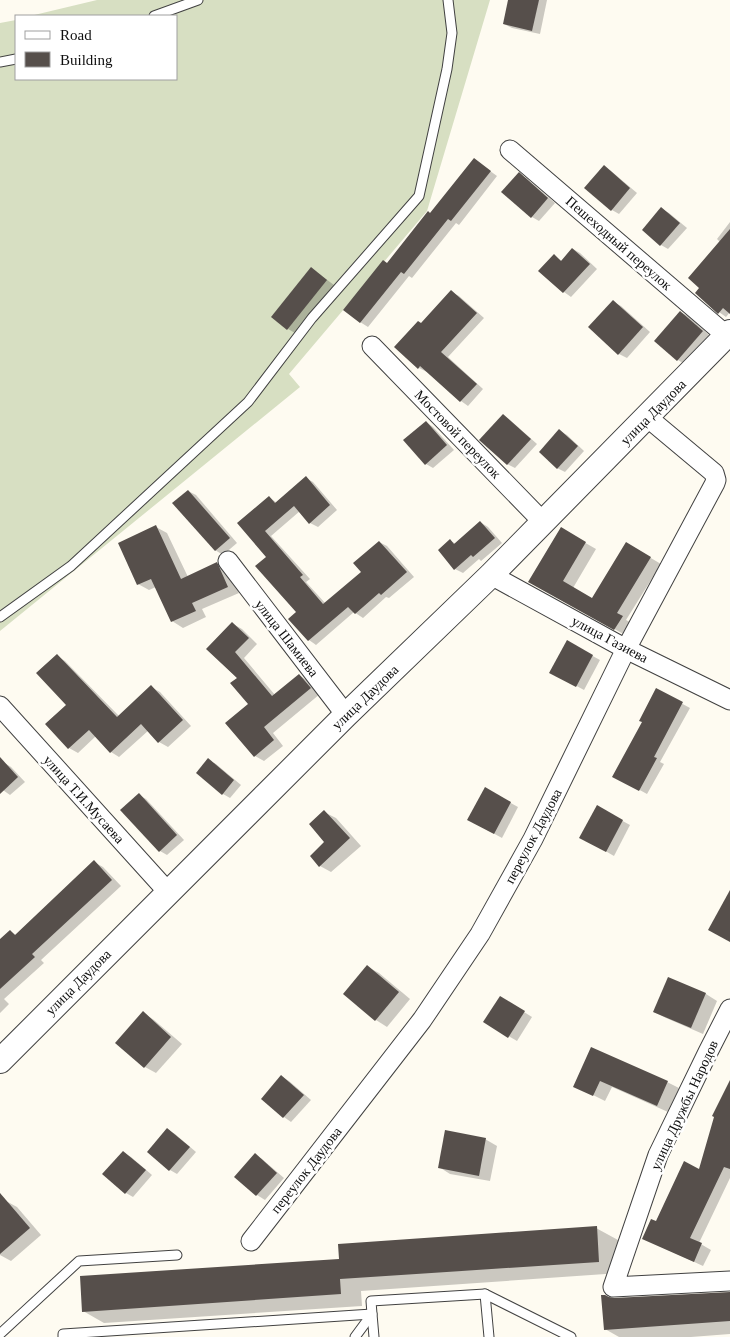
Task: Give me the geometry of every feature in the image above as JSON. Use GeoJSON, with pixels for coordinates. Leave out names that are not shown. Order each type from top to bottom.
{"type":"FeatureCollection","features":[{"type":"Feature","properties":{"kind":"street","name":"Пешеходный переулок"},"geometry":{"type":"LineString","coordinates":[[510,150],[729,334]]}},
{"type":"Feature","properties":{"kind":"street","name":"улица Даудова"},"geometry":{"type":"LineString","coordinates":[[0,1061],[346,715],[491,575],[729,334]]}},
{"type":"Feature","properties":{"kind":"street","name":"Мостовой переулок"},"geometry":{"type":"LineString","coordinates":[[372,346],[544,522]]}},
{"type":"Feature","properties":{"kind":"street","name":"переулок Даудова"},"geometry":{"type":"LineString","coordinates":[[250,1241],[422,1020],[480,934],[533,839],[626,649],[716,480],[714,473],[647,417]]}},
{"type":"Feature","properties":{"kind":"street","name":"улица Шамиева"},"geometry":{"type":"LineString","coordinates":[[228,561],[346,715]]}},
{"type":"Feature","properties":{"kind":"street","name":"улица Газиева"},"geometry":{"type":"LineString","coordinates":[[491,575],[626,649],[730,700]]}},
{"type":"Feature","properties":{"kind":"street","name":"улица Т.И.Мусаева"},"geometry":{"type":"LineString","coordinates":[[0,706],[168,892]]}},
{"type":"Feature","properties":{"kind":"street","name":"улица Дружбы Народов"},"geometry":{"type":"LineString","coordinates":[[730,1009],[658,1155],[613,1287],[730,1281]]}},
{"type":"Feature","properties":{"kind":"lane"},"geometry":{"type":"LineString","coordinates":[[157,15],[198,0]]}},
{"type":"Feature","properties":{"kind":"lane"},"geometry":{"type":"LineString","coordinates":[[0,618],[71,566],[248,402],[312,318],[420,196],[447,69],[452,33],[448,0]]}},
{"type":"Feature","properties":{"kind":"lane"},"geometry":{"type":"LineString","coordinates":[[0,62],[15,59]]}},
{"type":"Feature","properties":{"kind":"lane"},"geometry":{"type":"LineString","coordinates":[[0,1334],[79,1261],[177,1255]]}},
{"type":"Feature","properties":{"kind":"lane"},"geometry":{"type":"LineString","coordinates":[[485,1294],[489,1337]]}},
{"type":"Feature","properties":{"kind":"lane"},"geometry":{"type":"LineString","coordinates":[[374,1337],[371,1301],[485,1294],[571,1337]]}},
{"type":"Feature","properties":{"kind":"lane"},"geometry":{"type":"LineString","coordinates":[[63,1337],[63,1334],[372,1314]]}},
{"type":"Feature","properties":{"kind":"lane"},"geometry":{"type":"LineString","coordinates":[[355,1337],[372,1314]]}},
{"type":"Feature","properties":{"kind":"green space"},"geometry":{"type":"Polygon","coordinates":[[[97,0],[490,0],[427,211],[289,374],[300,387],[0,631],[0,23],[15,20],[15,80],[178,80],[178,15],[34,15],[97,0]]]}},
{"type":"Feature","properties":{"kind":"building"},"geometry":{"type":"Polygon","coordinates":[[[508,0],[539,0],[532,31],[503,24],[508,0]]]}},
{"type":"Feature","properties":{"kind":"building"},"geometry":{"type":"Polygon","coordinates":[[[474,158],[491,171],[451,221],[448,219],[404,274],[401,272],[360,323],[343,310],[383,260],[387,263],[428,211],[430,213],[474,158]]]}},
{"type":"Feature","properties":{"kind":"building"},"geometry":{"type":"Polygon","coordinates":[[[604,165],[630,188],[611,211],[584,188],[604,165]]]}},
{"type":"Feature","properties":{"kind":"building"},"geometry":{"type":"Polygon","coordinates":[[[519,172],[548,198],[531,218],[501,192],[519,172]]]}},
{"type":"Feature","properties":{"kind":"building"},"geometry":{"type":"Polygon","coordinates":[[[661,207],[680,223],[660,246],[642,230],[661,207]]]}},
{"type":"Feature","properties":{"kind":"building"},"geometry":{"type":"Polygon","coordinates":[[[730,229],[730,314],[723,308],[718,314],[695,293],[699,288],[688,278],[730,229]]]}},
{"type":"Feature","properties":{"kind":"building"},"geometry":{"type":"Polygon","coordinates":[[[572,248],[590,264],[563,293],[538,271],[554,254],[561,261],[572,248]]]}},
{"type":"Feature","properties":{"kind":"building"},"geometry":{"type":"Polygon","coordinates":[[[311,267],[327,280],[287,330],[271,317],[311,267]]]}},
{"type":"Feature","properties":{"kind":"building"},"geometry":{"type":"Polygon","coordinates":[[[451,290],[477,313],[441,352],[477,384],[460,402],[420,366],[418,369],[394,347],[418,321],[421,323],[451,290]]]}},
{"type":"Feature","properties":{"kind":"building"},"geometry":{"type":"Polygon","coordinates":[[[613,300],[643,327],[618,355],[588,327],[613,300]]]}},
{"type":"Feature","properties":{"kind":"building"},"geometry":{"type":"Polygon","coordinates":[[[680,311],[703,331],[677,361],[654,341],[680,311]]]}},
{"type":"Feature","properties":{"kind":"building"},"geometry":{"type":"Polygon","coordinates":[[[503,414],[531,439],[507,465],[479,440],[503,414]]]}},
{"type":"Feature","properties":{"kind":"building"},"geometry":{"type":"Polygon","coordinates":[[[426,421],[447,445],[425,465],[403,440],[426,421]]]}},
{"type":"Feature","properties":{"kind":"building"},"geometry":{"type":"Polygon","coordinates":[[[559,429],[578,446],[557,469],[539,452],[559,429]]]}},
{"type":"Feature","properties":{"kind":"building"},"geometry":{"type":"Polygon","coordinates":[[[306,476],[330,505],[309,524],[294,506],[265,531],[303,575],[300,577],[323,604],[361,572],[353,563],[379,541],[407,572],[381,595],[379,593],[355,614],[348,607],[308,641],[288,619],[296,612],[255,566],[266,557],[237,523],[269,496],[275,503],[306,476]]]}},
{"type":"Feature","properties":{"kind":"building"},"geometry":{"type":"Polygon","coordinates":[[[188,490],[230,538],[215,551],[172,503],[188,490]]]}},
{"type":"Feature","properties":{"kind":"building"},"geometry":{"type":"Polygon","coordinates":[[[480,521],[495,538],[454,570],[438,550],[450,539],[454,544],[480,521]]]}},
{"type":"Feature","properties":{"kind":"building"},"geometry":{"type":"Polygon","coordinates":[[[156,525],[181,579],[217,562],[228,587],[192,603],[196,611],[171,622],[151,579],[137,585],[118,543],[156,525]]]}},
{"type":"Feature","properties":{"kind":"building"},"geometry":{"type":"Polygon","coordinates":[[[561,527],[586,542],[563,581],[592,598],[626,542],[651,557],[617,613],[623,616],[614,630],[528,582],[561,527]]]}},
{"type":"Feature","properties":{"kind":"building"},"geometry":{"type":"Polygon","coordinates":[[[232,622],[249,638],[235,652],[272,696],[299,674],[311,688],[264,727],[274,740],[254,757],[225,723],[248,704],[230,683],[237,678],[206,649],[232,622]]]}},
{"type":"Feature","properties":{"kind":"building"},"geometry":{"type":"Polygon","coordinates":[[[567,640],[593,655],[576,687],[549,673],[567,640]]]}},
{"type":"Feature","properties":{"kind":"building"},"geometry":{"type":"Polygon","coordinates":[[[57,654],[117,717],[151,685],[183,720],[158,743],[141,724],[110,753],[89,730],[68,749],[45,724],[66,705],[36,673],[57,654]]]}},
{"type":"Feature","properties":{"kind":"building"},"geometry":{"type":"Polygon","coordinates":[[[656,688],[683,702],[654,757],[657,758],[639,791],[612,777],[642,722],[639,721],[656,688]]]}},
{"type":"Feature","properties":{"kind":"building"},"geometry":{"type":"Polygon","coordinates":[[[0,757],[18,777],[0,794],[0,757]]]}},
{"type":"Feature","properties":{"kind":"building"},"geometry":{"type":"Polygon","coordinates":[[[208,758],[234,780],[222,795],[196,773],[208,758]]]}},
{"type":"Feature","properties":{"kind":"building"},"geometry":{"type":"Polygon","coordinates":[[[485,787],[511,802],[494,834],[467,820],[485,787]]]}},
{"type":"Feature","properties":{"kind":"building"},"geometry":{"type":"Polygon","coordinates":[[[139,793],[177,835],[159,852],[120,810],[139,793]]]}},
{"type":"Feature","properties":{"kind":"building"},"geometry":{"type":"Polygon","coordinates":[[[597,805],[623,820],[606,852],[579,838],[597,805]]]}},
{"type":"Feature","properties":{"kind":"building"},"geometry":{"type":"Polygon","coordinates":[[[324,810],[350,838],[319,867],[310,856],[324,842],[309,824],[324,810]]]}},
{"type":"Feature","properties":{"kind":"building"},"geometry":{"type":"Polygon","coordinates":[[[94,860],[112,880],[32,954],[35,957],[0,989],[0,939],[10,930],[15,935],[94,860]]]}},
{"type":"Feature","properties":{"kind":"building"},"geometry":{"type":"Polygon","coordinates":[[[730,890],[730,942],[708,930],[730,890]]]}},
{"type":"Feature","properties":{"kind":"building"},"geometry":{"type":"Polygon","coordinates":[[[367,965],[399,992],[375,1021],[343,994],[367,965]]]}},
{"type":"Feature","properties":{"kind":"building"},"geometry":{"type":"Polygon","coordinates":[[[668,977],[706,993],[691,1028],[653,1012],[668,977]]]}},
{"type":"Feature","properties":{"kind":"building"},"geometry":{"type":"Polygon","coordinates":[[[500,996],[525,1011],[508,1038],[483,1022],[500,996]]]}},
{"type":"Feature","properties":{"kind":"building"},"geometry":{"type":"Polygon","coordinates":[[[143,1011],[171,1037],[144,1068],[115,1043],[143,1011]]]}},
{"type":"Feature","properties":{"kind":"building"},"geometry":{"type":"Polygon","coordinates":[[[591,1047],[668,1081],[657,1106],[600,1081],[593,1096],[573,1087],[591,1047]]]}},
{"type":"Feature","properties":{"kind":"building"},"geometry":{"type":"Polygon","coordinates":[[[281,1075],[304,1095],[283,1118],[261,1099],[281,1075]]]}},
{"type":"Feature","properties":{"kind":"building"},"geometry":{"type":"Polygon","coordinates":[[[730,1080],[730,1169],[724,1167],[690,1238],[702,1243],[694,1262],[642,1239],[651,1219],[656,1221],[684,1161],[699,1169],[714,1117],[712,1116],[730,1080]]]}},
{"type":"Feature","properties":{"kind":"building"},"geometry":{"type":"Polygon","coordinates":[[[167,1128],[190,1147],[169,1171],[147,1152],[167,1128]]]}},
{"type":"Feature","properties":{"kind":"building"},"geometry":{"type":"Polygon","coordinates":[[[445,1130],[486,1138],[479,1176],[438,1168],[445,1130]]]}},
{"type":"Feature","properties":{"kind":"building"},"geometry":{"type":"Polygon","coordinates":[[[123,1151],[146,1170],[125,1194],[102,1174],[123,1151]]]}},
{"type":"Feature","properties":{"kind":"building"},"geometry":{"type":"Polygon","coordinates":[[[255,1153],[277,1173],[256,1196],[234,1177],[255,1153]]]}},
{"type":"Feature","properties":{"kind":"building"},"geometry":{"type":"Polygon","coordinates":[[[0,1193],[30,1228],[0,1254],[0,1193]]]}},
{"type":"Feature","properties":{"kind":"building"},"geometry":{"type":"Polygon","coordinates":[[[597,1226],[599,1262],[340,1279],[341,1294],[82,1312],[80,1276],[339,1259],[338,1244],[597,1226]]]}},
{"type":"Feature","properties":{"kind":"building"},"geometry":{"type":"Polygon","coordinates":[[[730,1292],[730,1321],[604,1330],[601,1295],[614,1298],[730,1292]]]}}]}
